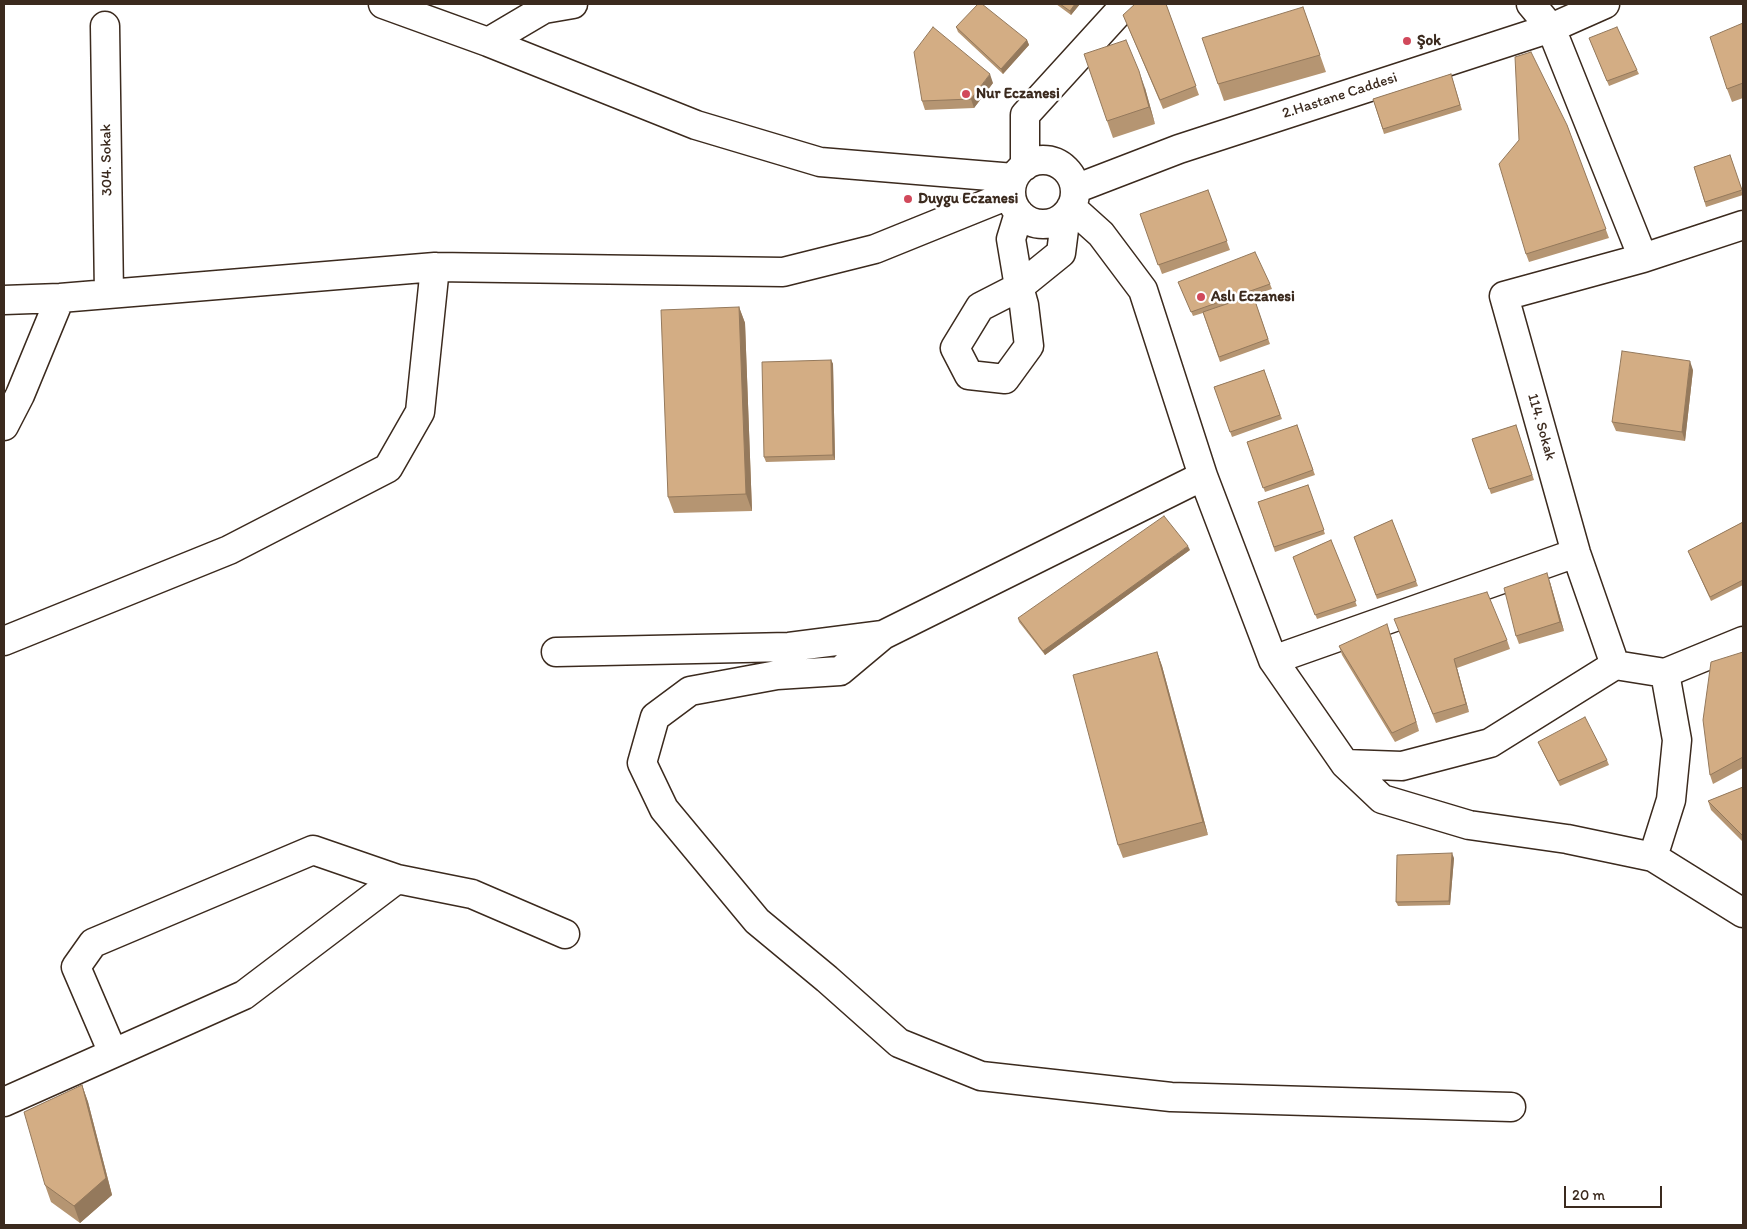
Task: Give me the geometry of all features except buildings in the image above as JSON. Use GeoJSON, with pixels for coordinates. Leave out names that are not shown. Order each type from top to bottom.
{"type":"FeatureCollection","features":[{"type":"Feature","properties":{"kind":"street"},"geometry":{"type":"LineString","coordinates":[[383,4],[488,42],[696,125],[820,162],[1017,188]]}},
{"type":"Feature","properties":{"kind":"street"},"geometry":{"type":"LineString","coordinates":[[488,42],[544,9],[573,4]]}},
{"type":"Feature","properties":{"kind":"street"},"geometry":{"type":"LineString","coordinates":[[4,300],[60,298],[435,267],[783,272],[875,249],[1017,188],[1035,161],[1046,160],[1057,163],[1066,169],[1072,178],[1071,203],[1061,253],[1019,287],[1010,239],[1017,188],[1025,115],[1126,4]]}},
{"type":"Feature","properties":{"kind":"street"},"geometry":{"type":"LineString","coordinates":[[1531,4],[1551,28],[1643,258]]}},
{"type":"Feature","properties":{"kind":"street","name":"2.Hastane Caddesi"},"geometry":{"type":"LineString","coordinates":[[1071,203],[1179,149],[1551,28],[1605,4]]}},
{"type":"Feature","properties":{"kind":"street","name":"304. Sokak"},"geometry":{"type":"LineString","coordinates":[[105,26],[109,294]]}},
{"type":"Feature","properties":{"kind":"street"},"geometry":{"type":"LineString","coordinates":[[1017,188],[1028,220],[1037,223],[1048,224],[1058,220],[1071,203]]}},
{"type":"Feature","properties":{"kind":"street"},"geometry":{"type":"LineString","coordinates":[[1071,203],[1101,234],[1143,290],[1203,476],[1274,660],[1345,764],[1382,799],[1469,825],[1568,839],[1653,857],[1743,912]]}},
{"type":"Feature","properties":{"kind":"street","name":"114. Sokak"},"geometry":{"type":"LineString","coordinates":[[1615,665],[1576,553],[1504,296],[1643,258],[1743,225]]}},
{"type":"Feature","properties":{"kind":"street"},"geometry":{"type":"LineString","coordinates":[[4,641],[230,550],[388,468],[420,412],[435,267]]}},
{"type":"Feature","properties":{"kind":"street"},"geometry":{"type":"LineString","coordinates":[[4,426],[20,395],[60,298]]}},
{"type":"Feature","properties":{"kind":"street"},"geometry":{"type":"LineString","coordinates":[[1203,476],[882,635],[840,672],[777,675],[690,691],[655,717],[642,763],[664,809],[757,921],[827,979],[899,1043],[981,1076],[1171,1097],[1511,1107]]}},
{"type":"Feature","properties":{"kind":"street"},"geometry":{"type":"LineString","coordinates":[[1274,660],[1576,553]]}},
{"type":"Feature","properties":{"kind":"street"},"geometry":{"type":"LineString","coordinates":[[556,652],[789,647],[882,635]]}},
{"type":"Feature","properties":{"kind":"street"},"geometry":{"type":"LineString","coordinates":[[1345,764],[1402,766],[1490,743],[1615,665],[1665,673],[1743,641]]}},
{"type":"Feature","properties":{"kind":"street"},"geometry":{"type":"LineString","coordinates":[[1653,857],[1672,800],[1677,740],[1665,673]]}},
{"type":"Feature","properties":{"kind":"street"},"geometry":{"type":"LineString","coordinates":[[113,1053],[76,967],[93,943],[313,850],[397,879],[472,894],[565,934]]}},
{"type":"Feature","properties":{"kind":"street"},"geometry":{"type":"LineString","coordinates":[[4,1102],[244,995],[397,879]]}},
{"type":"Feature","properties":{"kind":"place","name":"Şok"},"geometry":{"type":"Point","coordinates":[1407,41]}},
{"type":"Feature","properties":{"kind":"place","name":"Nur Eczanesi"},"geometry":{"type":"Point","coordinates":[966,94]}},
{"type":"Feature","properties":{"kind":"place","name":"Duygu Eczanesi"},"geometry":{"type":"Point","coordinates":[908,199]}},
{"type":"Feature","properties":{"kind":"place","name":"Aslı Eczanesi"},"geometry":{"type":"Point","coordinates":[1201,297]}}]}
